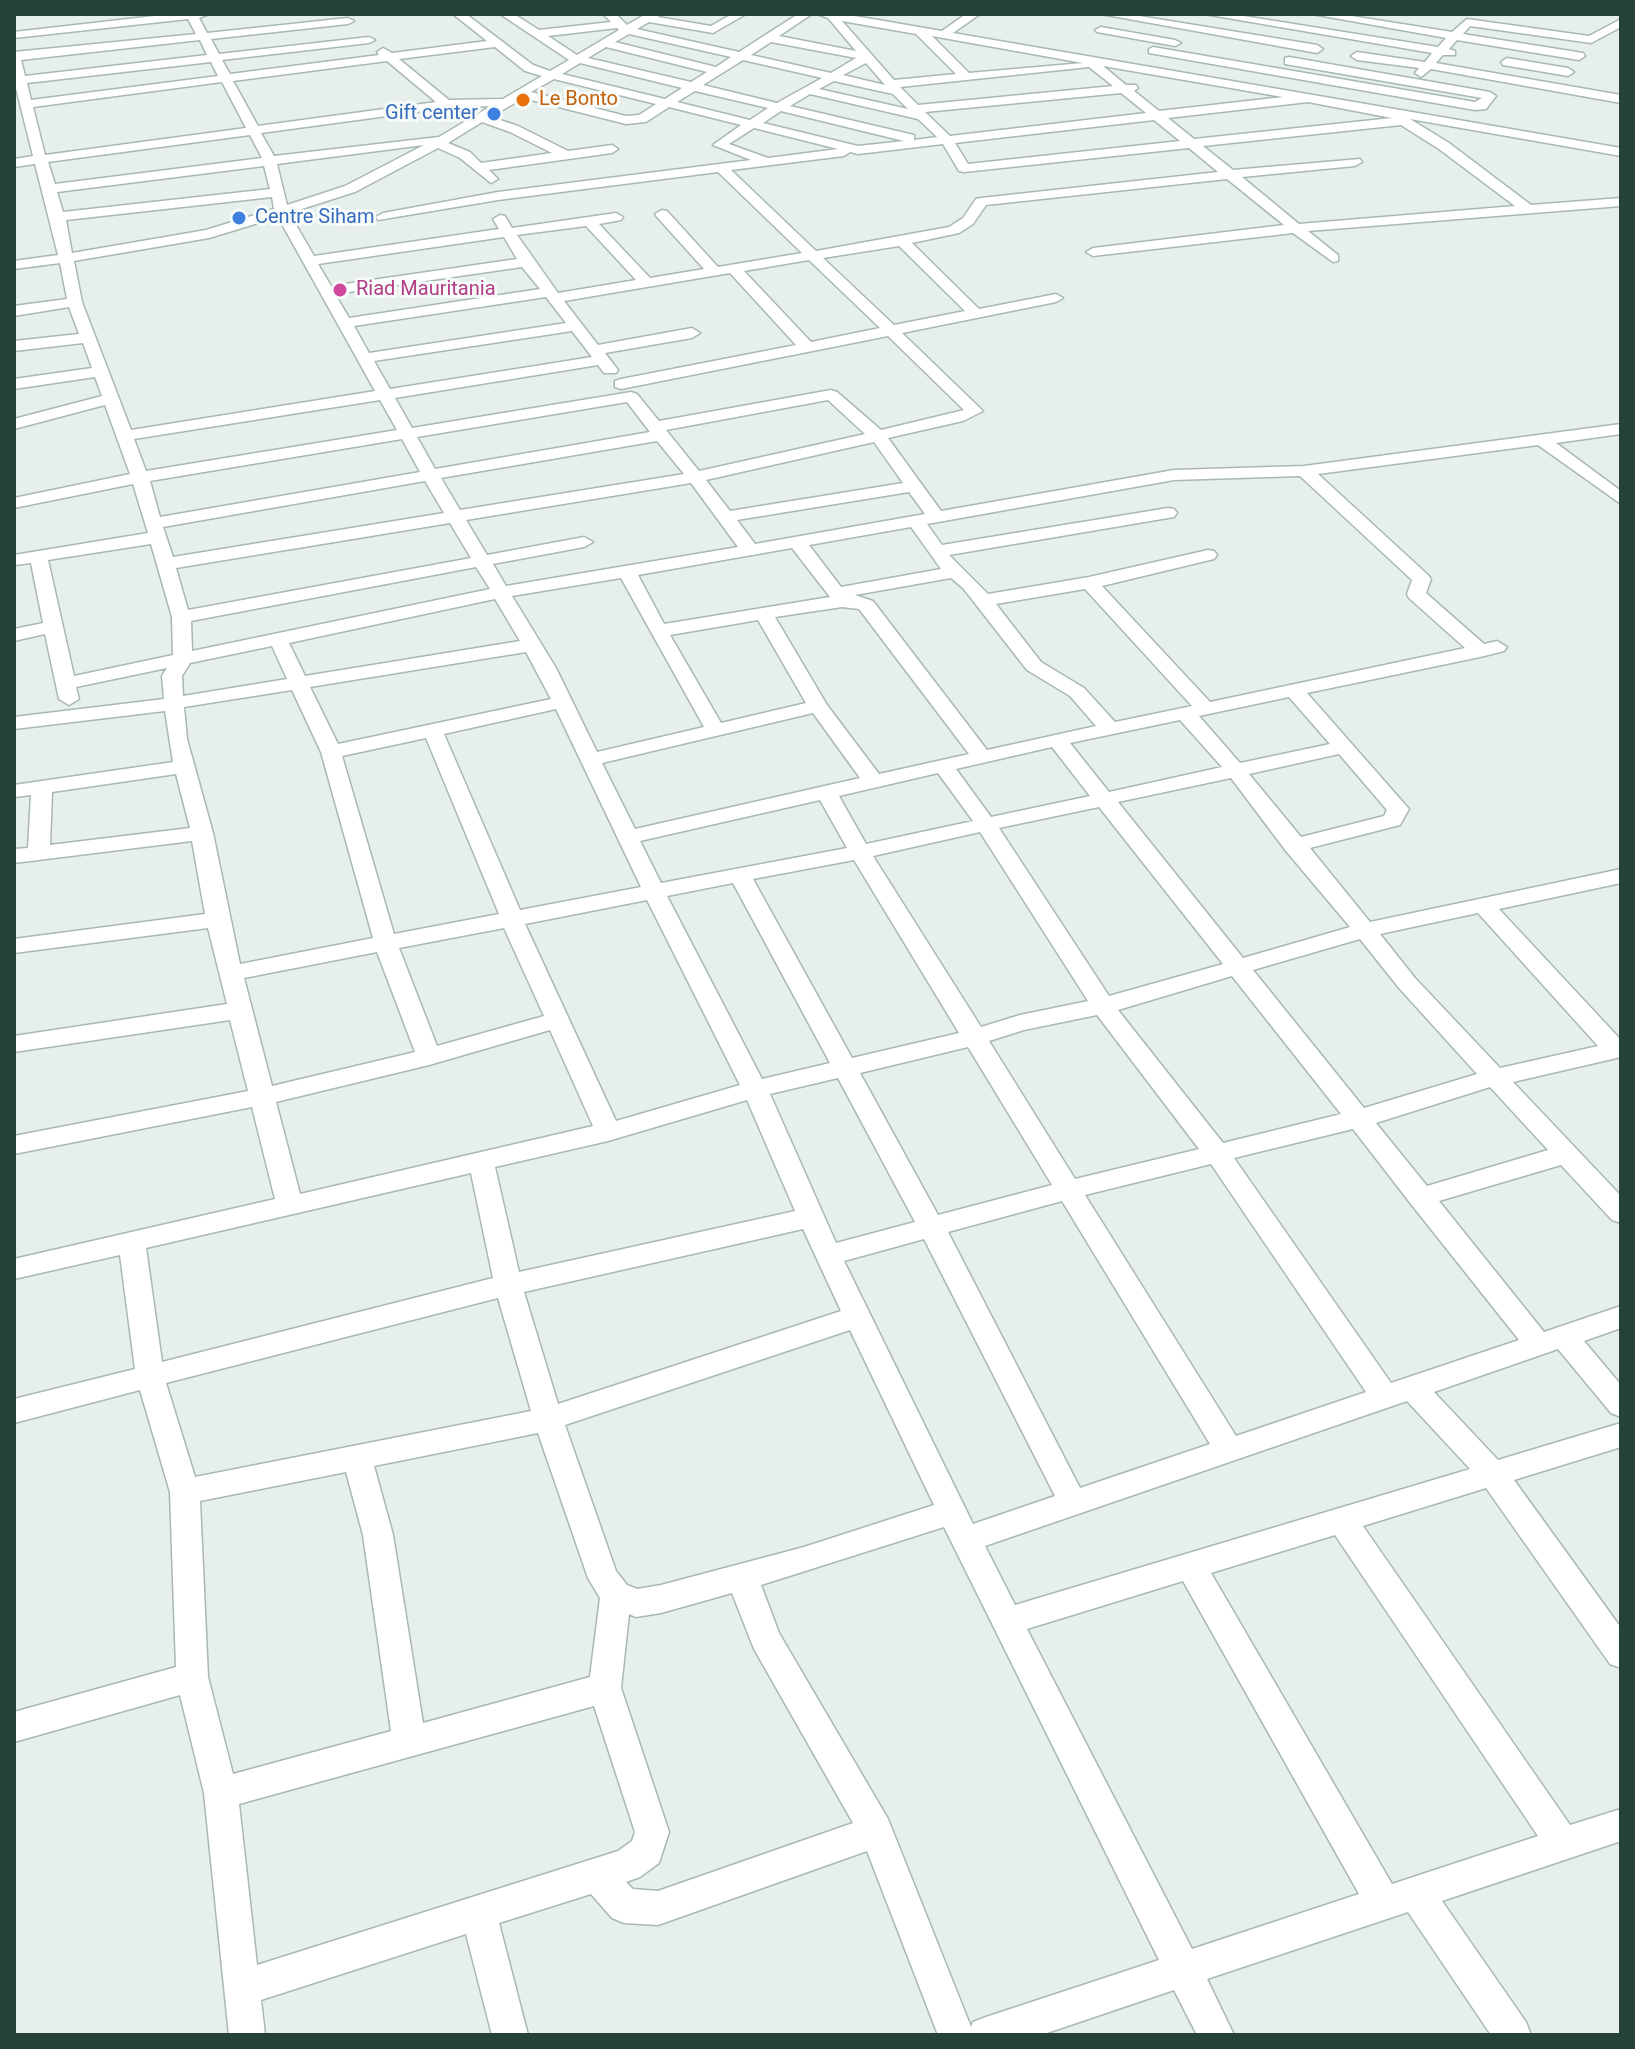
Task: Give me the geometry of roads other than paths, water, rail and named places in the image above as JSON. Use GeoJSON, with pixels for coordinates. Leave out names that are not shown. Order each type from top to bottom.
{"type":"FeatureCollection","features":[{"type":"Feature","properties":{"kind":"street"},"geometry":{"type":"LineString","coordinates":[[459,14],[499,39],[529,68],[666,105],[858,150]]}},
{"type":"Feature","properties":{"kind":"street"},"geometry":{"type":"LineString","coordinates":[[510,14],[576,59],[923,142]]}},
{"type":"Feature","properties":{"kind":"street"},"geometry":{"type":"LineString","coordinates":[[609,14],[623,27]]}},
{"type":"Feature","properties":{"kind":"street"},"geometry":{"type":"LineString","coordinates":[[58,217],[280,202],[350,189],[442,141],[603,43],[623,27],[650,16],[713,30],[740,14]]}},
{"type":"Feature","properties":{"kind":"street"},"geometry":{"type":"LineString","coordinates":[[519,93],[626,120],[642,119],[806,14]]}},
{"type":"Feature","properties":{"kind":"street"},"geometry":{"type":"LineString","coordinates":[[827,14],[1015,46],[1087,49],[1163,41],[1490,96],[1479,106],[1153,51]]}},
{"type":"Feature","properties":{"kind":"street"},"geometry":{"type":"LineString","coordinates":[[827,14],[946,139],[964,168],[1402,121]]}},
{"type":"Feature","properties":{"kind":"street"},"geometry":{"type":"LineString","coordinates":[[1136,67],[1192,14]]}},
{"type":"Feature","properties":{"kind":"street"},"geometry":{"type":"LineString","coordinates":[[1210,14],[1468,56]]}},
{"type":"Feature","properties":{"kind":"street"},"geometry":{"type":"LineString","coordinates":[[14,35],[197,15],[203,37],[270,161],[280,202],[308,261],[563,702],[654,892],[755,1089],[828,1255],[959,1525],[1216,2035]]}},
{"type":"Feature","properties":{"kind":"street"},"geometry":{"type":"LineString","coordinates":[[519,34],[623,27],[831,76],[894,87],[1036,71],[1087,49],[1115,15],[1332,52]]}},
{"type":"Feature","properties":{"kind":"street"},"geometry":{"type":"LineString","coordinates":[[1260,89],[1291,64],[1289,61],[1326,15],[1579,56]]}},
{"type":"Feature","properties":{"kind":"street"},"geometry":{"type":"LineString","coordinates":[[942,16],[970,17]]}},
{"type":"Feature","properties":{"kind":"street"},"geometry":{"type":"LineString","coordinates":[[946,33],[970,17]]}},
{"type":"Feature","properties":{"kind":"street"},"geometry":{"type":"LineString","coordinates":[[18,83],[203,37],[344,18],[446,104]]}},
{"type":"Feature","properties":{"kind":"street"},"geometry":{"type":"LineString","coordinates":[[1391,111],[1453,36],[1461,21],[1591,40]]}},
{"type":"Feature","properties":{"kind":"street"},"geometry":{"type":"LineString","coordinates":[[1559,88],[1591,40],[1621,22]]}},
{"type":"Feature","properties":{"kind":"street"},"geometry":{"type":"LineString","coordinates":[[918,29],[966,77]]}},
{"type":"Feature","properties":{"kind":"street"},"geometry":{"type":"LineString","coordinates":[[770,38],[867,57]]}},
{"type":"Feature","properties":{"kind":"street"},"geometry":{"type":"LineString","coordinates":[[18,83],[228,80],[390,59],[499,39]]}},
{"type":"Feature","properties":{"kind":"street"},"geometry":{"type":"LineString","coordinates":[[18,83],[369,40]]}},
{"type":"Feature","properties":{"kind":"street"},"geometry":{"type":"LineString","coordinates":[[603,43],[719,71]]}},
{"type":"Feature","properties":{"kind":"street"},"geometry":{"type":"LineString","coordinates":[[1015,46],[1036,71]]}},
{"type":"Feature","properties":{"kind":"street"},"geometry":{"type":"LineString","coordinates":[[1087,49],[1136,67],[1621,152]]}},
{"type":"Feature","properties":{"kind":"street"},"geometry":{"type":"LineString","coordinates":[[1087,49],[1123,89],[1333,258]]}},
{"type":"Feature","properties":{"kind":"street"},"geometry":{"type":"LineString","coordinates":[[1347,54],[1621,99]]}},
{"type":"Feature","properties":{"kind":"street"},"geometry":{"type":"LineString","coordinates":[[773,162],[719,145],[867,57]]}},
{"type":"Feature","properties":{"kind":"street"},"geometry":{"type":"LineString","coordinates":[[1496,60],[1568,72]]}},
{"type":"Feature","properties":{"kind":"street"},"geometry":{"type":"LineString","coordinates":[[383,217],[494,197],[946,139],[1123,89],[1208,80]]}},
{"type":"Feature","properties":{"kind":"street"},"geometry":{"type":"LineString","coordinates":[[18,83],[58,217],[75,302],[140,477],[181,617],[183,659],[172,676],[177,739],[202,833],[217,920],[290,1207]]}},
{"type":"Feature","properties":{"kind":"street"},"geometry":{"type":"LineString","coordinates":[[807,90],[919,112],[1154,114],[1308,98]]}},
{"type":"Feature","properties":{"kind":"street"},"geometry":{"type":"LineString","coordinates":[[14,163],[446,104],[502,102]]}},
{"type":"Feature","properties":{"kind":"street"},"geometry":{"type":"LineString","coordinates":[[1391,111],[1444,146],[1526,208]]}},
{"type":"Feature","properties":{"kind":"street"},"geometry":{"type":"LineString","coordinates":[[480,117],[514,129],[563,154]]}},
{"type":"Feature","properties":{"kind":"street"},"geometry":{"type":"LineString","coordinates":[[49,189],[442,141],[481,167],[506,231],[526,262],[750,550]]}},
{"type":"Feature","properties":{"kind":"street"},"geometry":{"type":"LineString","coordinates":[[481,167],[612,149]]}},
{"type":"Feature","properties":{"kind":"street"},"geometry":{"type":"LineString","coordinates":[[325,291],[553,295],[734,269],[954,230],[968,221],[981,202],[1355,162]]}},
{"type":"Feature","properties":{"kind":"street"},"geometry":{"type":"LineString","coordinates":[[166,564],[695,477],[975,411],[721,168]]}},
{"type":"Feature","properties":{"kind":"street"},"geometry":{"type":"LineString","coordinates":[[14,265],[171,242],[280,202]]}},
{"type":"Feature","properties":{"kind":"street"},"geometry":{"type":"LineString","coordinates":[[1093,252],[1296,228],[1621,202]]}},
{"type":"Feature","properties":{"kind":"street"},"geometry":{"type":"LineString","coordinates":[[662,214],[715,272]]}},
{"type":"Feature","properties":{"kind":"street"},"geometry":{"type":"LineString","coordinates":[[308,261],[616,217]]}},
{"type":"Feature","properties":{"kind":"street"},"geometry":{"type":"LineString","coordinates":[[589,221],[647,283]]}},
{"type":"Feature","properties":{"kind":"street"},"geometry":{"type":"LineString","coordinates":[[902,241],[975,313]]}},
{"type":"Feature","properties":{"kind":"street"},"geometry":{"type":"LineString","coordinates":[[344,323],[526,262]]}},
{"type":"Feature","properties":{"kind":"street"},"geometry":{"type":"LineString","coordinates":[[734,269],[807,347]]}},
{"type":"Feature","properties":{"kind":"street"},"geometry":{"type":"LineString","coordinates":[[14,501],[140,477],[406,434],[626,391],[807,347],[1056,298]]}},
{"type":"Feature","properties":{"kind":"street"},"geometry":{"type":"LineString","coordinates":[[14,311],[75,302]]}},
{"type":"Feature","properties":{"kind":"street"},"geometry":{"type":"LineString","coordinates":[[364,358],[577,326]]}},
{"type":"Feature","properties":{"kind":"street"},"geometry":{"type":"LineString","coordinates":[[125,436],[599,355],[692,333]]}},
{"type":"Feature","properties":{"kind":"street"},"geometry":{"type":"LineString","coordinates":[[14,346],[87,338]]}},
{"type":"Feature","properties":{"kind":"street"},"geometry":{"type":"LineString","coordinates":[[14,384],[100,372]]}},
{"type":"Feature","properties":{"kind":"street"},"geometry":{"type":"LineString","coordinates":[[14,560],[831,395],[878,436],[936,517]]}},
{"type":"Feature","properties":{"kind":"street"},"geometry":{"type":"LineString","coordinates":[[14,424],[109,399]]}},
{"type":"Feature","properties":{"kind":"street"},"geometry":{"type":"LineString","coordinates":[[68,683],[277,637],[626,569],[1174,475],[1304,471],[1621,429]]}},
{"type":"Feature","properties":{"kind":"street"},"geometry":{"type":"LineString","coordinates":[[1541,439],[1621,499]]}},
{"type":"Feature","properties":{"kind":"street"},"geometry":{"type":"LineString","coordinates":[[629,837],[1057,740],[1488,649],[1416,594],[1422,579],[1304,471]]}},
{"type":"Feature","properties":{"kind":"street"},"geometry":{"type":"LineString","coordinates":[[725,517],[914,486]]}},
{"type":"Feature","properties":{"kind":"street"},"geometry":{"type":"LineString","coordinates":[[938,551],[1168,513]]}},
{"type":"Feature","properties":{"kind":"street"},"geometry":{"type":"LineString","coordinates":[[916,521],[950,568],[961,574],[1034,666],[1077,692],[1110,729]]}},
{"type":"Feature","properties":{"kind":"street"},"geometry":{"type":"LineString","coordinates":[[181,617],[584,542]]}},
{"type":"Feature","properties":{"kind":"street"},"geometry":{"type":"LineString","coordinates":[[797,542],[839,597],[866,605],[983,759]]}},
{"type":"Feature","properties":{"kind":"street"},"geometry":{"type":"LineString","coordinates":[[38,554],[68,683],[71,717]]}},
{"type":"Feature","properties":{"kind":"street"},"geometry":{"type":"LineString","coordinates":[[982,601],[1089,583],[1208,555]]}},
{"type":"Feature","properties":{"kind":"street"},"geometry":{"type":"LineString","coordinates":[[658,631],[764,614],[943,576],[950,568]]}},
{"type":"Feature","properties":{"kind":"street"},"geometry":{"type":"LineString","coordinates":[[626,569],[716,731]]}},
{"type":"Feature","properties":{"kind":"street"},"geometry":{"type":"LineString","coordinates":[[1089,583],[1195,710],[1236,771],[1294,846],[1407,983],[1563,1155],[1621,1213]]}},
{"type":"Feature","properties":{"kind":"street"},"geometry":{"type":"LineString","coordinates":[[764,614],[818,706],[873,781]]}},
{"type":"Feature","properties":{"kind":"street"},"geometry":{"type":"LineString","coordinates":[[14,635],[54,626]]}},
{"type":"Feature","properties":{"kind":"street"},"geometry":{"type":"LineString","coordinates":[[277,637],[331,752],[386,944],[429,1057]]}},
{"type":"Feature","properties":{"kind":"street"},"geometry":{"type":"LineString","coordinates":[[14,723],[174,703],[531,645]]}},
{"type":"Feature","properties":{"kind":"street"},"geometry":{"type":"LineString","coordinates":[[1294,690],[1398,809],[1392,820],[1294,846]]}},
{"type":"Feature","properties":{"kind":"street"},"geometry":{"type":"LineString","coordinates":[[331,752],[563,702]]}},
{"type":"Feature","properties":{"kind":"street"},"geometry":{"type":"LineString","coordinates":[[591,760],[818,706]]}},
{"type":"Feature","properties":{"kind":"street"},"geometry":{"type":"LineString","coordinates":[[433,731],[512,919],[608,1132]]}},
{"type":"Feature","properties":{"kind":"street"},"geometry":{"type":"LineString","coordinates":[[1057,740],[1420,1197],[1551,1341],[1621,1405]]}},
{"type":"Feature","properties":{"kind":"street"},"geometry":{"type":"LineString","coordinates":[[231,973],[860,852],[1344,747]]}},
{"type":"Feature","properties":{"kind":"street"},"geometry":{"type":"LineString","coordinates":[[14,791],[184,767]]}},
{"type":"Feature","properties":{"kind":"street"},"geometry":{"type":"LineString","coordinates":[[944,767],[985,823],[1103,1006],[1218,1155],[1385,1397]]}},
{"type":"Feature","properties":{"kind":"street"},"geometry":{"type":"LineString","coordinates":[[39,853],[42,789]]}},
{"type":"Feature","properties":{"kind":"street"},"geometry":{"type":"LineString","coordinates":[[827,793],[860,852],[977,1037],[1229,1450]]}},
{"type":"Feature","properties":{"kind":"street"},"geometry":{"type":"LineString","coordinates":[[14,856],[202,833]]}},
{"type":"Feature","properties":{"kind":"street"},"geometry":{"type":"LineString","coordinates":[[740,875],[847,1067],[1073,1503]]}},
{"type":"Feature","properties":{"kind":"street"},"geometry":{"type":"LineString","coordinates":[[14,1269],[608,1132],[755,1089],[977,1037],[1020,1023],[1103,1006],[1366,930],[1621,876]]}},
{"type":"Feature","properties":{"kind":"street"},"geometry":{"type":"LineString","coordinates":[[1483,905],[1618,1049]]}},
{"type":"Feature","properties":{"kind":"street"},"geometry":{"type":"LineString","coordinates":[[14,946],[217,920]]}},
{"type":"Feature","properties":{"kind":"street"},"geometry":{"type":"LineString","coordinates":[[14,1044],[241,1010]]}},
{"type":"Feature","properties":{"kind":"street"},"geometry":{"type":"LineString","coordinates":[[14,1145],[260,1097],[429,1057],[558,1020]]}},
{"type":"Feature","properties":{"kind":"street"},"geometry":{"type":"LineString","coordinates":[[828,1255],[1068,1190],[1358,1119],[1492,1078],[1618,1049]]}},
{"type":"Feature","properties":{"kind":"street"},"geometry":{"type":"LineString","coordinates":[[1420,1197],[1563,1155]]}},
{"type":"Feature","properties":{"kind":"street"},"geometry":{"type":"LineString","coordinates":[[481,1160],[508,1285],[548,1419],[603,1578],[616,1595],[636,1603],[804,1560],[1073,1503],[1621,1317]]}},
{"type":"Feature","properties":{"kind":"street"},"geometry":{"type":"LineString","coordinates":[[14,1411],[508,1285],[812,1217]]}},
{"type":"Feature","properties":{"kind":"street"},"geometry":{"type":"LineString","coordinates":[[132,1243],[150,1377],[185,1492],[192,1677],[221,1793],[247,2035]]}},
{"type":"Feature","properties":{"kind":"street"},"geometry":{"type":"LineString","coordinates":[[185,1492],[548,1419],[858,1316]]}},
{"type":"Feature","properties":{"kind":"street"},"geometry":{"type":"LineString","coordinates":[[1413,1388],[1492,1473],[1621,1654]]}},
{"type":"Feature","properties":{"kind":"street"},"geometry":{"type":"LineString","coordinates":[[1009,1621],[1621,1435]]}},
{"type":"Feature","properties":{"kind":"street"},"geometry":{"type":"LineString","coordinates":[[357,1457],[378,1535],[409,1741]]}},
{"type":"Feature","properties":{"kind":"street"},"geometry":{"type":"LineString","coordinates":[[1341,1518],[1563,1844]]}},
{"type":"Feature","properties":{"kind":"street"},"geometry":{"type":"LineString","coordinates":[[1189,1564],[1400,1898],[1513,2035]]}},
{"type":"Feature","properties":{"kind":"street"},"geometry":{"type":"LineString","coordinates":[[742,1577],[765,1639],[876,1831],[956,2035]]}},
{"type":"Feature","properties":{"kind":"street"},"geometry":{"type":"LineString","coordinates":[[242,1988],[628,1865],[647,1851],[652,1832],[605,1688],[616,1595]]}},
{"type":"Feature","properties":{"kind":"street"},"geometry":{"type":"LineString","coordinates":[[14,1727],[192,1677]]}},
{"type":"Feature","properties":{"kind":"street"},"geometry":{"type":"LineString","coordinates":[[221,1793],[605,1688]]}},
{"type":"Feature","properties":{"kind":"street"},"geometry":{"type":"LineString","coordinates":[[997,2033],[1621,1825]]}},
{"type":"Feature","properties":{"kind":"street"},"geometry":{"type":"LineString","coordinates":[[598,1875],[624,1906],[658,1908],[876,1831]]}},
{"type":"Feature","properties":{"kind":"street"},"geometry":{"type":"LineString","coordinates":[[479,1914],[510,2035]]}},
{"type":"Feature","properties":{"kind":"place","name":"Le Bonto"},"geometry":{"type":"Point","coordinates":[523,100]}},
{"type":"Feature","properties":{"kind":"place","name":"Gift center"},"geometry":{"type":"Point","coordinates":[494,114]}},
{"type":"Feature","properties":{"kind":"place","name":"Centre Siham"},"geometry":{"type":"Point","coordinates":[239,218]}},
{"type":"Feature","properties":{"kind":"place","name":"Riad Mauritania"},"geometry":{"type":"Point","coordinates":[340,290]}}]}
